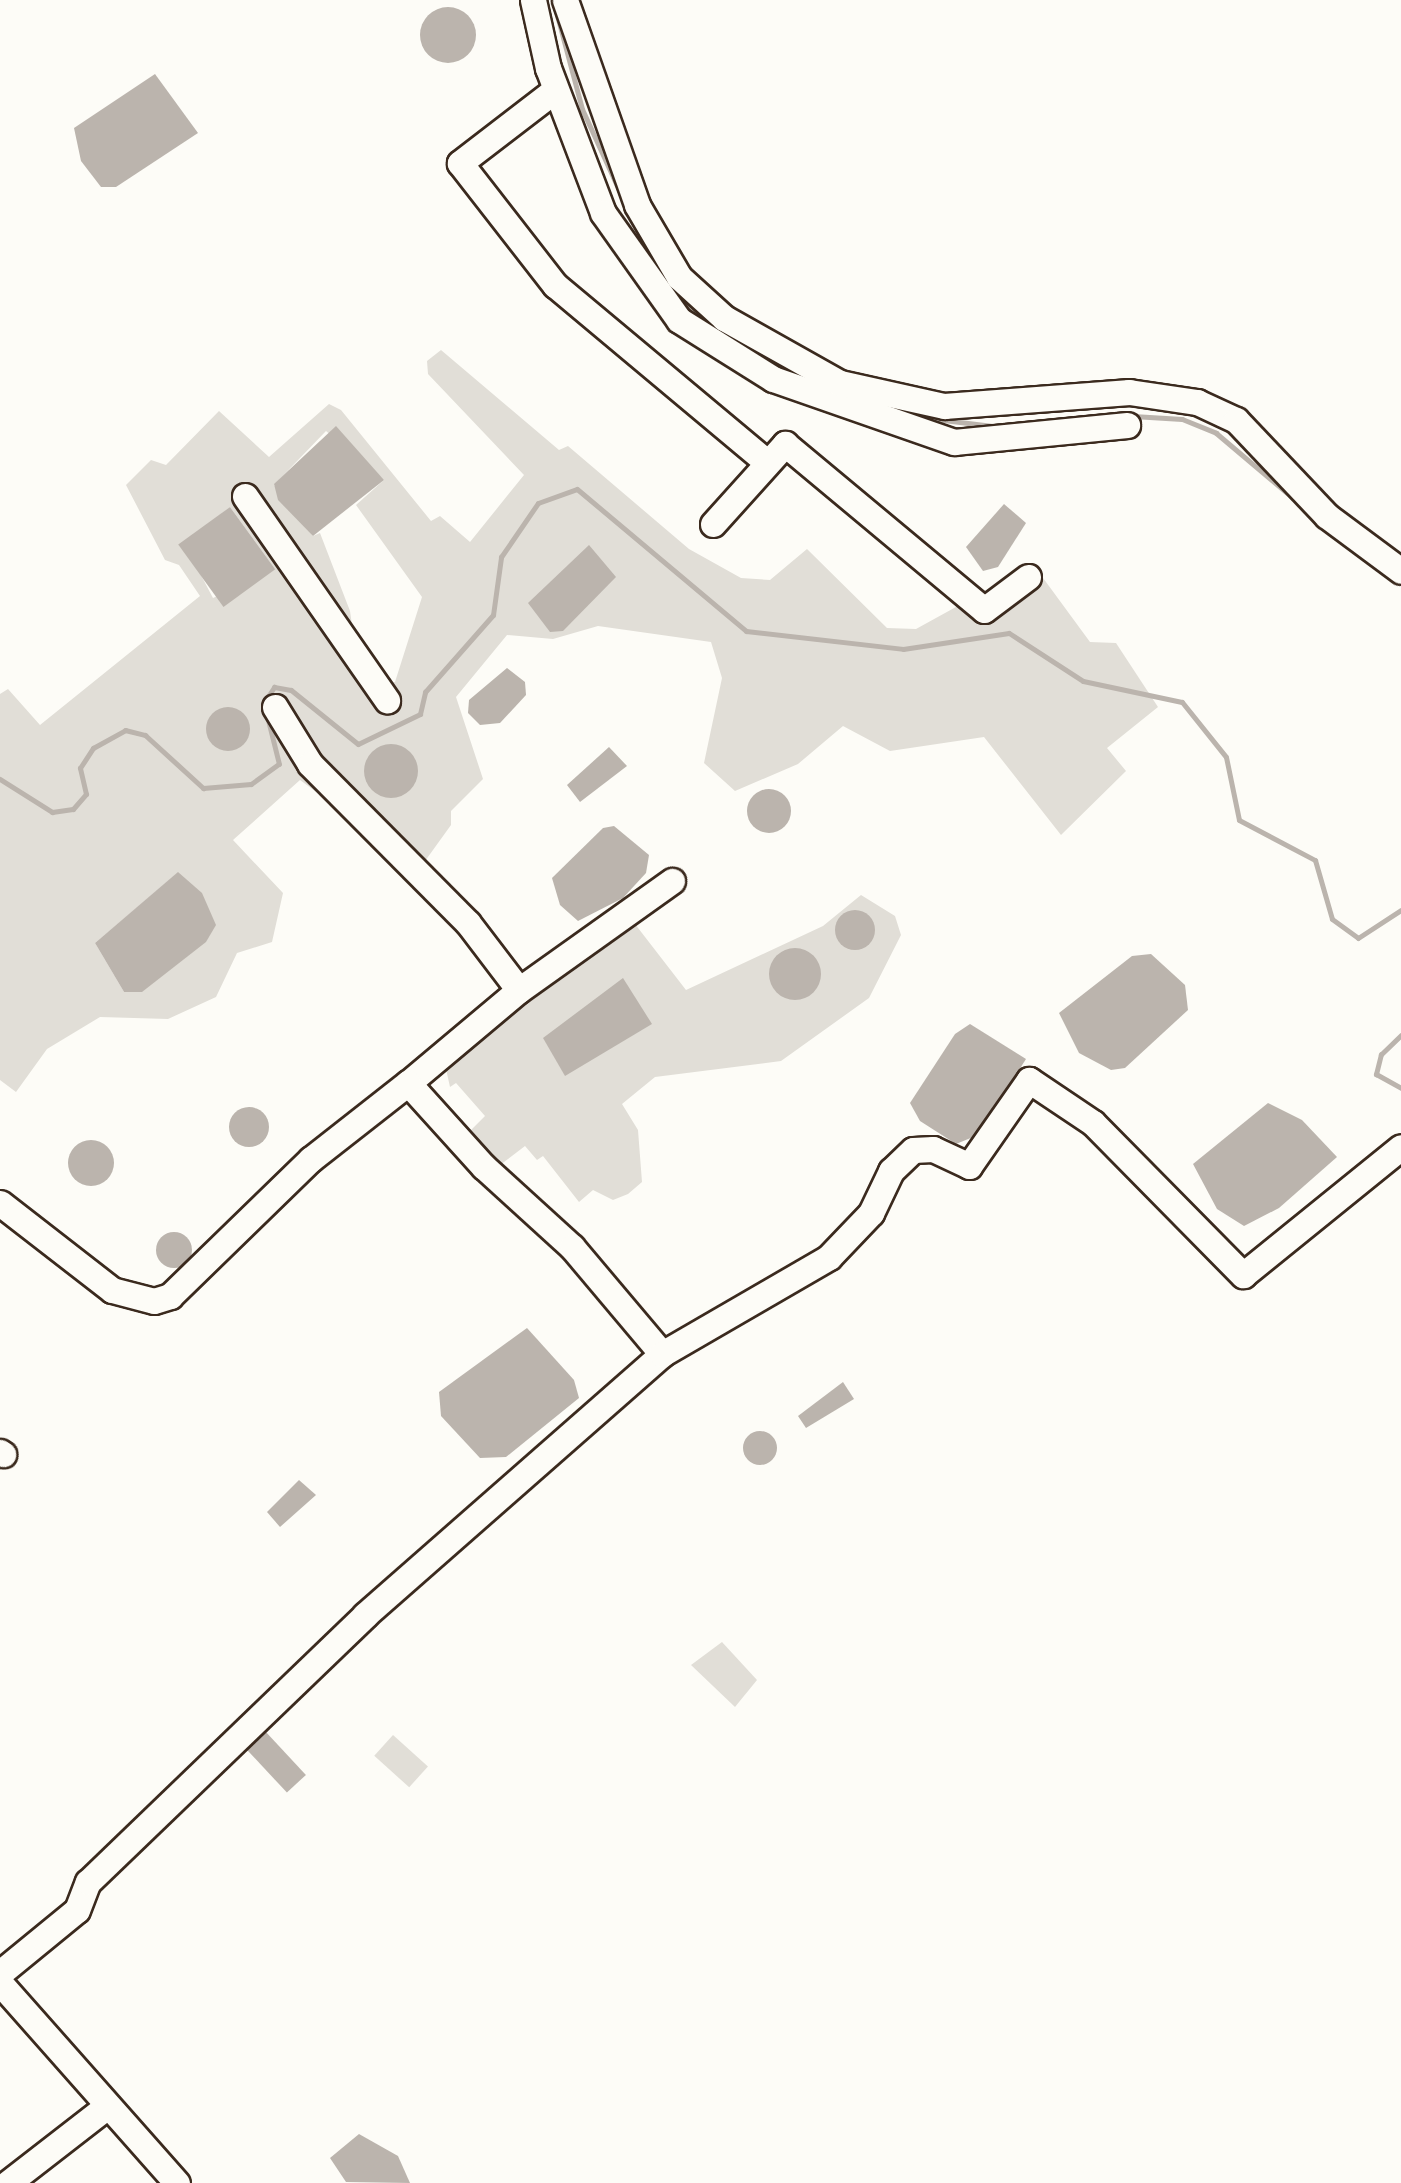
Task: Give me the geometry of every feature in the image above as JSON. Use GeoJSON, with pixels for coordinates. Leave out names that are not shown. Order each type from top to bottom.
{"type":"FeatureCollection","features":[{"type":"Feature","properties":{"kind":"street"},"geometry":{"type":"LineString","coordinates":[[533,0],[556,90],[603,213],[640,272],[679,320],[773,380],[954,442],[1127,426]]}},
{"type":"Feature","properties":{"kind":"street"},"geometry":{"type":"LineString","coordinates":[[565,0],[637,206],[679,276],[724,318],[840,383],[944,406],[1130,392],[1197,402],[1236,420],[1326,516],[1401,571]]}},
{"type":"Feature","properties":{"kind":"street"},"geometry":{"type":"LineString","coordinates":[[556,90],[460,163],[556,284],[764,460]]}},
{"type":"Feature","properties":{"kind":"street"},"geometry":{"type":"LineString","coordinates":[[713,524],[764,460],[784,444],[828,473],[984,610],[1028,577]]}},
{"type":"Feature","properties":{"kind":"street"},"geometry":{"type":"LineString","coordinates":[[245,496],[387,700]]}},
{"type":"Feature","properties":{"kind":"street"},"geometry":{"type":"LineString","coordinates":[[276,707],[310,764],[468,923],[519,990]]}},
{"type":"Feature","properties":{"kind":"street"},"geometry":{"type":"LineString","coordinates":[[0,1204],[112,1290],[154,1301],[170,1296],[311,1159],[519,990],[672,881]]}},
{"type":"Feature","properties":{"kind":"street"},"geometry":{"type":"LineString","coordinates":[[0,1973],[78,1910],[88,1882],[366,1616],[662,1354],[829,1257],[872,1213],[890,1171],[913,1150],[933,1149],[969,1166],[1035,1078],[1093,1123],[1243,1275],[1401,1147]]}},
{"type":"Feature","properties":{"kind":"street"},"geometry":{"type":"LineString","coordinates":[[408,1083],[484,1167],[572,1247],[662,1354]]}},
{"type":"Feature","properties":{"kind":"street"},"geometry":{"type":"LineString","coordinates":[[0,1982],[106,2107],[177,2183]]}},
{"type":"Feature","properties":{"kind":"street"},"geometry":{"type":"LineString","coordinates":[[8,2183],[106,2107]]}},
{"type":"Feature","properties":{"kind":"shaded area"},"geometry":{"type":"Polygon","coordinates":[[[448,7],[468,15],[476,35],[468,55],[448,63],[428,55],[420,35],[428,15],[448,7]]]}},
{"type":"Feature","properties":{"kind":"shaded area"},"geometry":{"type":"Polygon","coordinates":[[[155,74],[198,133],[116,187],[101,187],[81,161],[74,128],[155,74]]]}},
{"type":"Feature","properties":{"kind":"shaded area"},"geometry":{"type":"Polygon","coordinates":[[[441,350],[559,450],[568,446],[689,549],[741,578],[770,580],[807,549],[887,628],[916,629],[965,602],[982,604],[1035,567],[1090,642],[1116,643],[1158,707],[1107,748],[1126,771],[1061,835],[984,737],[890,751],[843,726],[798,764],[735,791],[704,763],[722,678],[711,642],[598,626],[553,639],[507,635],[456,697],[483,779],[451,811],[451,825],[420,868],[300,780],[233,840],[283,893],[272,942],[237,953],[216,997],[168,1019],[100,1017],[47,1049],[16,1092],[0,1080],[0,694],[8,689],[40,725],[200,596],[179,565],[165,560],[126,485],[151,460],[166,465],[219,411],[269,457],[329,404],[341,410],[431,521],[440,516],[470,542],[524,475],[428,374],[427,361],[441,350]],[[326,431],[274,485],[313,536],[320,533],[350,611],[361,689],[395,682],[422,597],[356,505],[384,480],[326,431]],[[230,507],[184,543],[213,598],[275,569],[230,507]],[[178,873],[95,943],[124,992],[178,873]]]}},
{"type":"Feature","properties":{"kind":"shaded area"},"geometry":{"type":"Polygon","coordinates":[[[336,426],[384,480],[313,536],[278,500],[274,484],[336,426]]]}},
{"type":"Feature","properties":{"kind":"shaded area"},"geometry":{"type":"Polygon","coordinates":[[[1004,504],[1026,523],[998,567],[983,571],[966,547],[1004,504]]]}},
{"type":"Feature","properties":{"kind":"shaded area"},"geometry":{"type":"Polygon","coordinates":[[[230,507],[275,569],[223,607],[178,545],[230,507]]]}},
{"type":"Feature","properties":{"kind":"shaded area"},"geometry":{"type":"Polygon","coordinates":[[[589,545],[616,577],[563,631],[550,632],[528,603],[589,545]]]}},
{"type":"Feature","properties":{"kind":"shaded area"},"geometry":{"type":"Polygon","coordinates":[[[507,668],[525,682],[526,695],[500,723],[480,725],[468,713],[469,700],[507,668]]]}},
{"type":"Feature","properties":{"kind":"shaded area"},"geometry":{"type":"Polygon","coordinates":[[[228,707],[243,714],[250,729],[243,744],[228,751],[213,744],[206,729],[213,714],[228,707]]]}},
{"type":"Feature","properties":{"kind":"shaded area"},"geometry":{"type":"Polygon","coordinates":[[[391,744],[410,752],[418,771],[410,790],[391,798],[372,790],[364,771],[372,752],[391,744]]]}},
{"type":"Feature","properties":{"kind":"shaded area"},"geometry":{"type":"Polygon","coordinates":[[[609,747],[627,766],[580,802],[567,785],[609,747]]]}},
{"type":"Feature","properties":{"kind":"shaded area"},"geometry":{"type":"Polygon","coordinates":[[[769,789],[785,795],[791,811],[785,827],[769,833],[753,827],[747,811],[753,795],[769,789]]]}},
{"type":"Feature","properties":{"kind":"shaded area"},"geometry":{"type":"Polygon","coordinates":[[[614,826],[649,855],[646,873],[623,898],[578,921],[560,905],[552,878],[603,828],[614,826]]]}},
{"type":"Feature","properties":{"kind":"shaded area"},"geometry":{"type":"Polygon","coordinates":[[[178,872],[202,893],[216,925],[206,942],[142,992],[124,992],[95,943],[178,872]]]}},
{"type":"Feature","properties":{"kind":"shaded area"},"geometry":{"type":"Polygon","coordinates":[[[861,895],[895,916],[901,935],[869,998],[781,1061],[655,1077],[622,1104],[638,1130],[642,1182],[628,1194],[613,1200],[593,1190],[579,1202],[543,1156],[537,1160],[525,1146],[500,1165],[471,1130],[485,1116],[456,1083],[450,1087],[446,1069],[477,1036],[635,924],[686,990],[823,926],[861,895]]]}},
{"type":"Feature","properties":{"kind":"shaded area"},"geometry":{"type":"Polygon","coordinates":[[[855,910],[869,916],[875,930],[869,944],[855,950],[841,944],[835,930],[841,916],[855,910]]]}},
{"type":"Feature","properties":{"kind":"shaded area"},"geometry":{"type":"Polygon","coordinates":[[[795,948],[813,956],[821,974],[813,992],[795,1000],[777,992],[769,974],[777,956],[795,948]]]}},
{"type":"Feature","properties":{"kind":"shaded area"},"geometry":{"type":"Polygon","coordinates":[[[1151,954],[1185,985],[1188,1010],[1125,1068],[1111,1070],[1079,1053],[1059,1013],[1132,956],[1151,954]]]}},
{"type":"Feature","properties":{"kind":"shaded area"},"geometry":{"type":"Polygon","coordinates":[[[623,978],[652,1024],[565,1076],[543,1038],[623,978]]]}},
{"type":"Feature","properties":{"kind":"shaded area"},"geometry":{"type":"Polygon","coordinates":[[[970,1024],[1026,1059],[978,1135],[956,1144],[920,1121],[910,1103],[955,1034],[970,1024]]]}},
{"type":"Feature","properties":{"kind":"shaded area"},"geometry":{"type":"Polygon","coordinates":[[[1268,1103],[1302,1120],[1337,1157],[1279,1208],[1244,1226],[1217,1209],[1193,1164],[1268,1103]]]}},
{"type":"Feature","properties":{"kind":"shaded area"},"geometry":{"type":"Polygon","coordinates":[[[249,1107],[263,1113],[269,1127],[263,1141],[249,1147],[235,1141],[229,1127],[235,1113],[249,1107]]]}},
{"type":"Feature","properties":{"kind":"shaded area"},"geometry":{"type":"Polygon","coordinates":[[[91,1140],[107,1147],[114,1163],[107,1179],[91,1186],[75,1179],[68,1163],[75,1147],[91,1140]]]}},
{"type":"Feature","properties":{"kind":"shaded area"},"geometry":{"type":"Polygon","coordinates":[[[174,1232],[187,1237],[192,1250],[187,1263],[174,1268],[161,1263],[156,1250],[161,1237],[174,1232]]]}},
{"type":"Feature","properties":{"kind":"shaded area"},"geometry":{"type":"Polygon","coordinates":[[[527,1328],[574,1380],[579,1398],[506,1457],[480,1458],[441,1416],[439,1392],[527,1328]]]}},
{"type":"Feature","properties":{"kind":"shaded area"},"geometry":{"type":"Polygon","coordinates":[[[843,1382],[854,1399],[806,1428],[798,1416],[843,1382]]]}},
{"type":"Feature","properties":{"kind":"shaded area"},"geometry":{"type":"Polygon","coordinates":[[[760,1431],[772,1436],[777,1448],[772,1460],[760,1465],[748,1460],[743,1448],[748,1436],[760,1431]]]}},
{"type":"Feature","properties":{"kind":"shaded area"},"geometry":{"type":"Polygon","coordinates":[[[299,1480],[316,1495],[280,1527],[267,1512],[299,1480]]]}},
{"type":"Feature","properties":{"kind":"shaded area"},"geometry":{"type":"Polygon","coordinates":[[[722,1642],[757,1680],[735,1707],[691,1665],[722,1642]]]}},
{"type":"Feature","properties":{"kind":"shaded area"},"geometry":{"type":"Polygon","coordinates":[[[265,1731],[306,1775],[287,1793],[246,1749],[265,1731]]]}},
{"type":"Feature","properties":{"kind":"shaded area"},"geometry":{"type":"Polygon","coordinates":[[[393,1735],[428,1766],[409,1787],[374,1756],[393,1735]]]}},
{"type":"Feature","properties":{"kind":"shaded area"},"geometry":{"type":"Polygon","coordinates":[[[359,2134],[398,2156],[410,2183],[346,2182],[330,2158],[359,2134]]]}},
{"type":"Feature","properties":{"kind":"waterway"},"geometry":{"type":"LineString","coordinates":[[553,0],[582,109],[650,258]]}},
{"type":"Feature","properties":{"kind":"waterway"},"geometry":{"type":"LineString","coordinates":[[672,287],[709,326]]}},
{"type":"Feature","properties":{"kind":"waterway"},"geometry":{"type":"LineString","coordinates":[[1133,416],[1182,419],[1216,433],[1294,499]]}},
{"type":"Feature","properties":{"kind":"waterway"},"geometry":{"type":"LineString","coordinates":[[919,417],[992,426]]}},
{"type":"Feature","properties":{"kind":"waterway"},"geometry":{"type":"LineString","coordinates":[[265,701],[274,687],[291,690],[358,744],[420,714],[425,692],[493,615],[501,557],[538,503],[577,489],[746,631],[903,649],[1009,633],[1083,681],[1182,702],[1226,757],[1239,820],[1315,860],[1332,919],[1358,938],[1401,910]]}},
{"type":"Feature","properties":{"kind":"waterway"},"geometry":{"type":"LineString","coordinates":[[0,779],[52,812],[73,809],[86,794],[80,768],[93,748],[125,730],[145,735],[203,788],[251,784],[279,764],[267,716]]}},
{"type":"Feature","properties":{"kind":"waterway"},"geometry":{"type":"LineString","coordinates":[[1401,1035],[1381,1054],[1376,1074],[1401,1088]]}}]}
